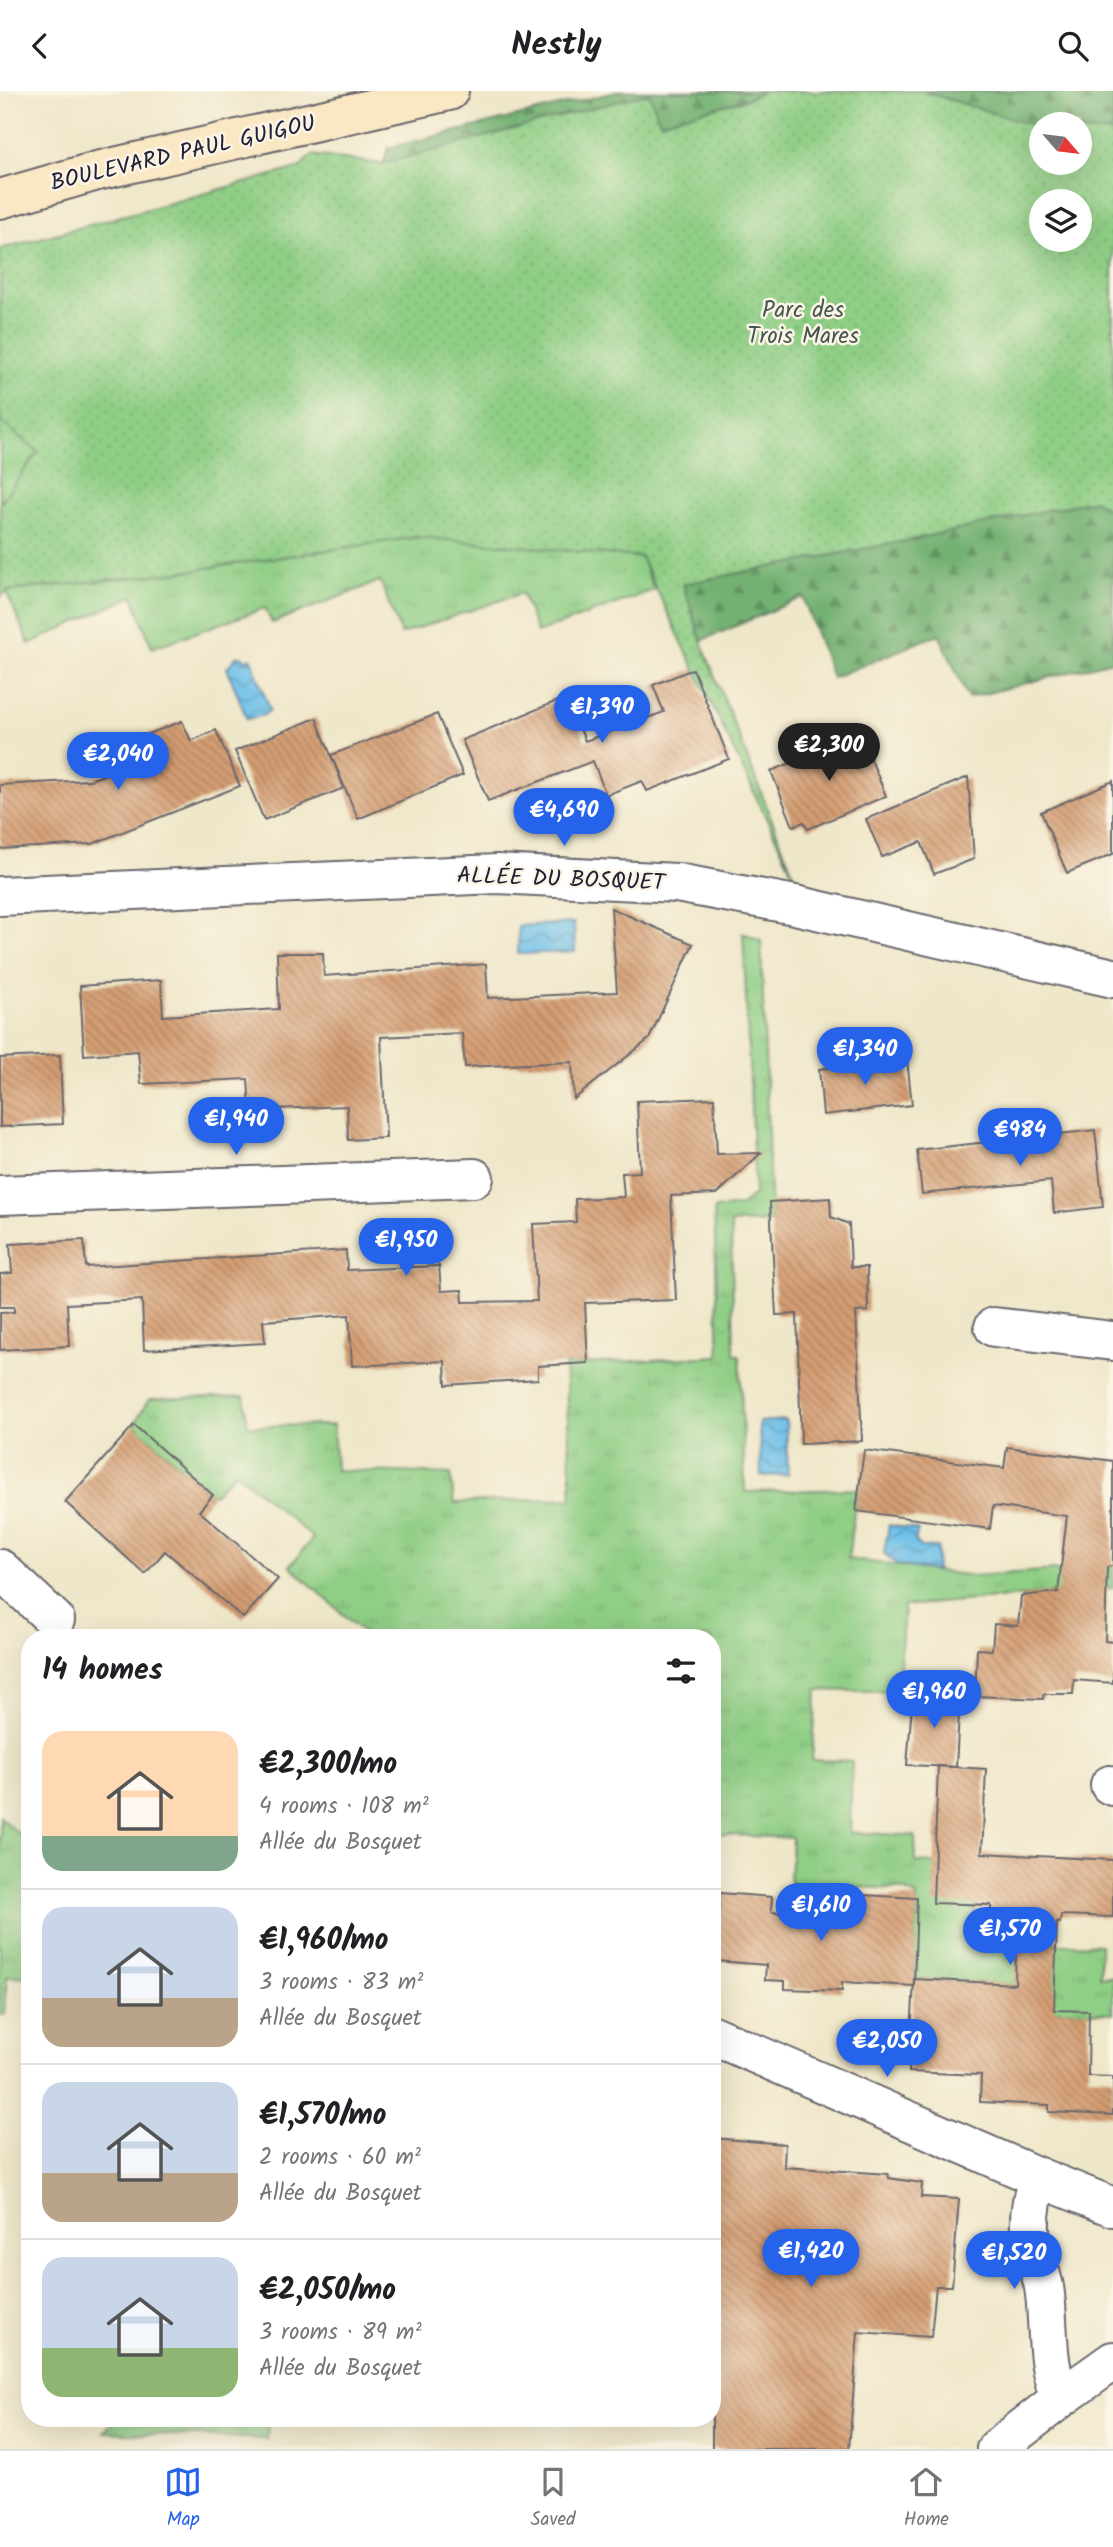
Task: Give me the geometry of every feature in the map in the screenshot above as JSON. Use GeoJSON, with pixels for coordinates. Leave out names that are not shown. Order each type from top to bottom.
{"type":"FeatureCollection","features":[{"type":"Feature","properties":{"kind":"street","name":"BOULEVARD PAUL GUIGOU"},"geometry":{"type":"LineString","coordinates":[[0,199],[97,171],[449,91]]}},
{"type":"Feature","properties":{"kind":"street","name":"ALLÉE DU BOSQUET"},"geometry":{"type":"LineString","coordinates":[[0,896],[497,874],[677,883],[795,905],[1113,978]]}},
{"type":"Feature","properties":{"kind":"street"},"geometry":{"type":"LineString","coordinates":[[0,1195],[474,1178]]}},
{"type":"Feature","properties":{"kind":"street"},"geometry":{"type":"LineString","coordinates":[[994,1327],[1113,1341]]}},
{"type":"Feature","properties":{"kind":"street"},"geometry":{"type":"LineString","coordinates":[[0,1569],[55,1620]]}},
{"type":"Feature","properties":{"kind":"street"},"geometry":{"type":"LineString","coordinates":[[721,2039],[1113,2207]]}},
{"type":"Feature","properties":{"kind":"street"},"geometry":{"type":"LineString","coordinates":[[1038,2177],[1030,2204],[1030,2233],[1044,2287],[1049,2364],[1061,2398]]}},
{"type":"Feature","properties":{"kind":"street"},"geometry":{"type":"LineString","coordinates":[[996,2449],[1113,2361]]}},
{"type":"Feature","properties":{"kind":"green space"},"geometry":{"type":"Polygon","coordinates":[[[619,91],[765,91],[744,100],[660,123],[649,94],[383,164],[388,148],[619,91]]]}},
{"type":"Feature","properties":{"kind":"green space","name":"Parc des Trois Mares"},"geometry":{"type":"Polygon","coordinates":[[[765,91],[922,91],[1029,124],[1029,175],[1092,175],[1092,132],[1113,133],[1113,512],[1094,500],[919,538],[683,584],[701,641],[795,878],[641,557],[416,537],[173,573],[6,591],[0,598],[0,503],[38,452],[0,421],[0,249],[299,168],[312,155],[383,164],[649,93],[660,122],[744,100],[765,91]]]}},
{"type":"Feature","properties":{"kind":"green space"},"geometry":{"type":"Polygon","coordinates":[[[923,91],[1113,91],[1113,133],[1092,132],[1092,112],[1029,112],[1029,125],[923,91]]]}},
{"type":"Feature","properties":{"kind":"green space"},"geometry":{"type":"Polygon","coordinates":[[[0,421],[38,452],[0,503],[0,421]]]}},
{"type":"Feature","properties":{"kind":"green space"},"geometry":{"type":"Polygon","coordinates":[[[1094,500],[1113,512],[1113,661],[968,698],[939,634],[832,678],[803,597],[701,641],[683,584],[919,538],[1094,500]]]}},
{"type":"Feature","properties":{"kind":"green space"},"geometry":{"type":"Polygon","coordinates":[[[416,537],[641,557],[654,590],[537,633],[522,593],[401,634],[380,581],[272,623],[265,608],[152,648],[133,596],[29,644],[6,591],[173,573],[416,537]]]}},
{"type":"Feature","properties":{"kind":"green space"},"geometry":{"type":"Polygon","coordinates":[[[743,933],[761,940],[771,1222],[731,1223],[734,1353],[740,1356],[745,1492],[857,1489],[848,1559],[973,1576],[1113,1566],[1113,1588],[904,1606],[898,1692],[817,1690],[812,1760],[852,1761],[850,1832],[915,1836],[916,1862],[978,1866],[975,1919],[990,1919],[989,1931],[997,1942],[1100,1945],[1100,1976],[1113,1977],[1113,2013],[1054,2010],[1008,1984],[914,1979],[917,1896],[900,1889],[790,1884],[792,1838],[721,1834],[721,1629],[359,1629],[290,1566],[313,1538],[236,1472],[213,1495],[134,1425],[149,1399],[244,1396],[248,1426],[333,1425],[336,1470],[451,1474],[454,1503],[572,1498],[565,1365],[719,1356],[714,1209],[740,1206],[755,1194],[743,933]]]}},
{"type":"Feature","properties":{"kind":"green space"},"geometry":{"type":"Polygon","coordinates":[[[0,1817],[21,1836],[21,1977],[7,1976],[4,2015],[0,2015],[0,1817]]]}},
{"type":"Feature","properties":{"kind":"green space"},"geometry":{"type":"Polygon","coordinates":[[[108,2427],[268,2427],[267,2439],[104,2432],[108,2427]]]}},
{"type":"Feature","properties":{"kind":"water"},"geometry":{"type":"Polygon","coordinates":[[[242,656],[245,660],[251,658],[270,710],[264,715],[247,719],[227,668],[236,657],[242,656]]]}},
{"type":"Feature","properties":{"kind":"water"},"geometry":{"type":"Polygon","coordinates":[[[574,923],[575,952],[518,954],[518,926],[574,923]]]}},
{"type":"Feature","properties":{"kind":"water"},"geometry":{"type":"Polygon","coordinates":[[[786,1420],[788,1475],[761,1476],[759,1422],[786,1420]]]}},
{"type":"Feature","properties":{"kind":"water"},"geometry":{"type":"Polygon","coordinates":[[[889,1525],[918,1530],[915,1541],[920,1547],[938,1547],[936,1571],[897,1565],[884,1553],[889,1525]]]}},
{"type":"Feature","properties":{"kind":"building"},"geometry":{"type":"Polygon","coordinates":[[[693,669],[729,759],[647,791],[642,781],[606,795],[593,761],[488,801],[462,740],[567,697],[585,741],[664,712],[653,685],[693,669]]]}},
{"type":"Feature","properties":{"kind":"building"},"geometry":{"type":"Polygon","coordinates":[[[437,714],[463,775],[358,819],[331,755],[437,714]]]}},
{"type":"Feature","properties":{"kind":"building"},"geometry":{"type":"Polygon","coordinates":[[[316,718],[344,788],[264,820],[235,751],[316,718]]]}},
{"type":"Feature","properties":{"kind":"building"},"geometry":{"type":"Polygon","coordinates":[[[182,721],[191,741],[216,730],[240,786],[92,844],[0,849],[0,785],[90,780],[128,766],[120,745],[182,721]]]}},
{"type":"Feature","properties":{"kind":"building"},"geometry":{"type":"Polygon","coordinates":[[[861,735],[886,796],[808,829],[804,822],[793,826],[771,771],[861,735]]]}},
{"type":"Feature","properties":{"kind":"building"},"geometry":{"type":"Polygon","coordinates":[[[968,777],[974,859],[934,874],[921,842],[882,857],[866,819],[968,777]]]}},
{"type":"Feature","properties":{"kind":"building"},"geometry":{"type":"Polygon","coordinates":[[[1113,781],[1113,854],[1067,873],[1041,812],[1113,781]]]}},
{"type":"Feature","properties":{"kind":"building"},"geometry":{"type":"Polygon","coordinates":[[[611,908],[693,944],[649,1039],[574,1099],[572,1062],[465,1067],[462,1033],[381,1037],[386,1138],[348,1140],[347,1106],[250,1110],[248,1079],[141,1084],[138,1051],[84,1055],[80,986],[161,980],[163,1016],[279,1009],[277,953],[323,953],[324,976],[486,964],[488,998],[617,992],[611,908]]]}},
{"type":"Feature","properties":{"kind":"building"},"geometry":{"type":"Polygon","coordinates":[[[60,1055],[63,1124],[0,1127],[0,1058],[60,1055]]]}},
{"type":"Feature","properties":{"kind":"building"},"geometry":{"type":"Polygon","coordinates":[[[907,1059],[912,1105],[823,1115],[819,1069],[907,1059]]]}},
{"type":"Feature","properties":{"kind":"building"},"geometry":{"type":"Polygon","coordinates":[[[714,1098],[717,1154],[761,1153],[717,1194],[671,1196],[676,1300],[585,1303],[588,1363],[538,1366],[538,1379],[446,1385],[445,1361],[352,1366],[349,1315],[263,1321],[265,1343],[144,1350],[142,1300],[67,1304],[69,1346],[0,1350],[0,1313],[14,1312],[14,1307],[0,1307],[0,1274],[12,1273],[10,1244],[84,1240],[86,1267],[346,1250],[347,1270],[439,1266],[441,1291],[462,1290],[463,1302],[537,1301],[533,1224],[576,1222],[575,1199],[624,1197],[622,1173],[640,1172],[637,1101],[714,1098]]]}},
{"type":"Feature","properties":{"kind":"building"},"geometry":{"type":"Polygon","coordinates":[[[1095,1130],[1103,1207],[1054,1213],[1051,1181],[922,1194],[917,1150],[1095,1130]]]}},
{"type":"Feature","properties":{"kind":"building"},"geometry":{"type":"Polygon","coordinates":[[[830,1198],[831,1217],[849,1224],[851,1267],[867,1267],[868,1311],[856,1312],[862,1441],[801,1444],[797,1314],[776,1315],[770,1202],[830,1198]]]}},
{"type":"Feature","properties":{"kind":"building"},"geometry":{"type":"Polygon","coordinates":[[[134,1425],[213,1495],[199,1511],[278,1579],[243,1618],[165,1551],[145,1574],[65,1502],[134,1425]]]}},
{"type":"Feature","properties":{"kind":"building"},"geometry":{"type":"Polygon","coordinates":[[[1007,1447],[1113,1461],[1113,1566],[1107,1567],[1105,1641],[1113,1642],[1113,1683],[1074,1680],[1073,1694],[1044,1694],[1043,1699],[975,1696],[977,1649],[992,1650],[994,1624],[1018,1626],[1021,1596],[1058,1592],[1067,1516],[993,1506],[990,1529],[856,1511],[864,1450],[1004,1468],[1007,1447]]]}},
{"type":"Feature","properties":{"kind":"building"},"geometry":{"type":"Polygon","coordinates":[[[913,1693],[960,1695],[956,1767],[907,1765],[913,1693]]]}},
{"type":"Feature","properties":{"kind":"building"},"geometry":{"type":"Polygon","coordinates":[[[938,1766],[986,1769],[982,1853],[1113,1860],[1113,1917],[1061,1915],[1060,1923],[1057,1922],[1054,2010],[1089,2011],[1088,2076],[1113,2077],[1113,2115],[1049,2112],[1049,2105],[980,2102],[981,2075],[909,2072],[914,1979],[1015,1984],[1017,1913],[991,1911],[991,1905],[933,1903],[938,1766]]]}},
{"type":"Feature","properties":{"kind":"building"},"geometry":{"type":"Polygon","coordinates":[[[721,1893],[772,1897],[771,1912],[861,1922],[863,1895],[917,1898],[914,1986],[842,1982],[842,1991],[785,1989],[785,1981],[765,1980],[766,1965],[721,1961],[721,1893]]]}},
{"type":"Feature","properties":{"kind":"building"},"geometry":{"type":"Polygon","coordinates":[[[721,2139],[785,2144],[784,2167],[888,2174],[889,2178],[922,2183],[921,2197],[959,2199],[952,2286],[936,2286],[931,2337],[858,2332],[849,2449],[712,2449],[712,2427],[721,2427],[721,2139]]]}}]}
